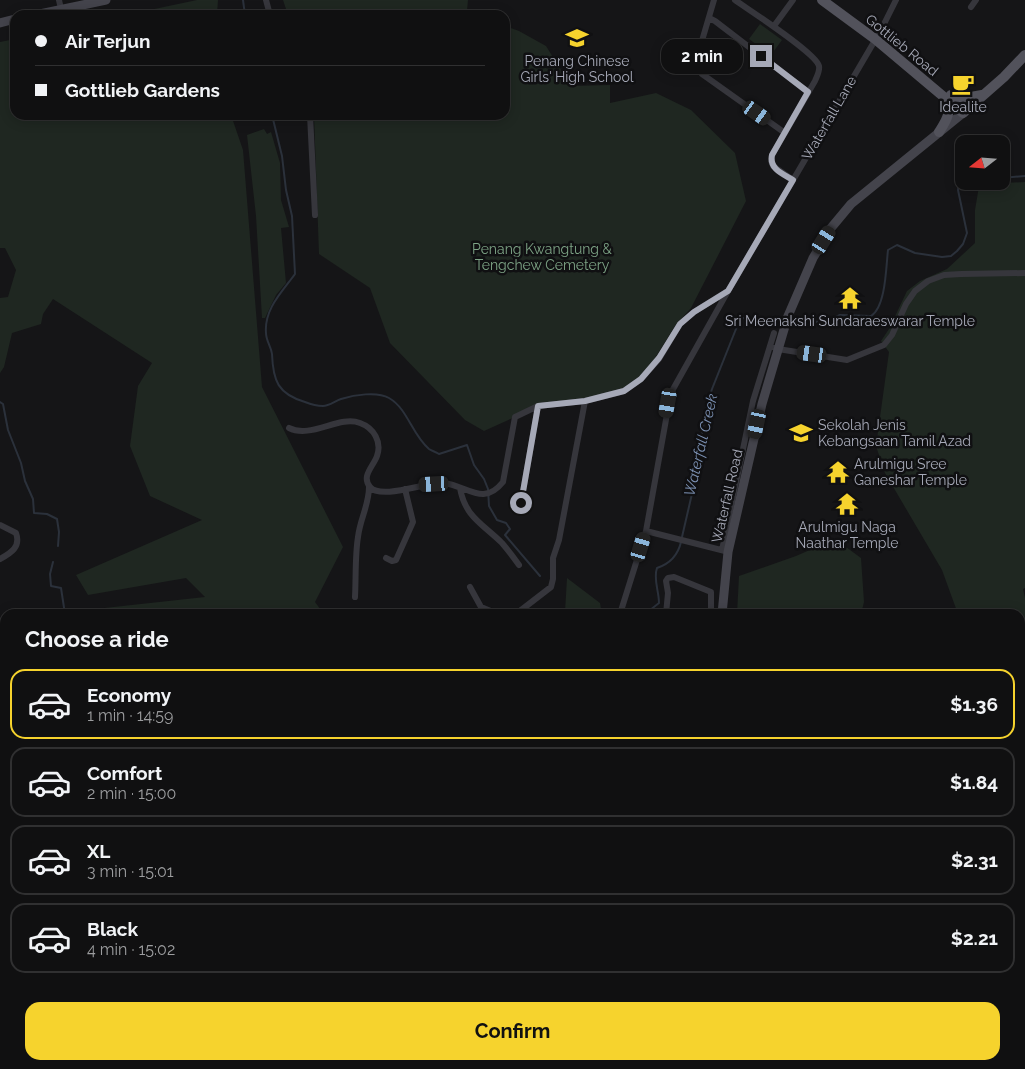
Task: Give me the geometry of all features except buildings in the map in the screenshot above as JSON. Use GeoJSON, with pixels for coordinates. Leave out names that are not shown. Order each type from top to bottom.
{"type":"FeatureCollection","features":[{"type":"Feature","properties":{"kind":"main road","name":"Gottlieb Road"},"geometry":{"type":"LineString","coordinates":[[822,0],[876,37],[951,95],[965,110]]}},
{"type":"Feature","properties":{"kind":"main road","name":"Gottlieb Road"},"geometry":{"type":"LineString","coordinates":[[833,0],[940,94],[965,110]]}},
{"type":"Feature","properties":{"kind":"main road"},"geometry":{"type":"LineString","coordinates":[[965,110],[1004,77],[1025,55]]}},
{"type":"Feature","properties":{"kind":"main road"},"geometry":{"type":"LineString","coordinates":[[939,132],[949,112],[947,103],[940,94]]}},
{"type":"Feature","properties":{"kind":"main road"},"geometry":{"type":"LineString","coordinates":[[951,95],[965,98],[983,95]]}},
{"type":"Feature","properties":{"kind":"street"},"geometry":{"type":"LineString","coordinates":[[46,10],[60,4],[106,0]]}},
{"type":"Feature","properties":{"kind":"street"},"geometry":{"type":"LineString","coordinates":[[714,0],[696,61],[699,72],[785,132]]}},
{"type":"Feature","properties":{"kind":"street"},"geometry":{"type":"LineString","coordinates":[[735,0],[774,26],[816,60],[819,66],[808,92],[772,155],[771,161],[776,170],[793,180]]}},
{"type":"Feature","properties":{"kind":"street"},"geometry":{"type":"LineString","coordinates":[[774,26],[793,0]]}},
{"type":"Feature","properties":{"kind":"street","name":"Waterfall Lane"},"geometry":{"type":"LineString","coordinates":[[622,609],[646,530],[668,403],[672,391],[896,0]]}},
{"type":"Feature","properties":{"kind":"street"},"geometry":{"type":"LineString","coordinates":[[971,7],[976,0]]}},
{"type":"Feature","properties":{"kind":"street"},"geometry":{"type":"LineString","coordinates":[[709,18],[808,92]]}},
{"type":"Feature","properties":{"kind":"street"},"geometry":{"type":"LineString","coordinates":[[939,132],[965,110]]}},
{"type":"Feature","properties":{"kind":"street"},"geometry":{"type":"LineString","coordinates":[[310,120],[315,215]]}},
{"type":"Feature","properties":{"kind":"street","name":"Waterfall Road"},"geometry":{"type":"LineString","coordinates":[[722,609],[725,551],[774,348],[785,328],[788,316],[813,258],[831,228],[851,204],[939,132]]}},
{"type":"Feature","properties":{"kind":"street"},"geometry":{"type":"LineString","coordinates":[[774,333],[774,348],[847,360],[884,345],[892,335],[914,291],[928,281],[944,275],[1025,273]]}},
{"type":"Feature","properties":{"kind":"street"},"geometry":{"type":"LineString","coordinates":[[369,500],[378,492],[405,489],[424,484],[444,484],[474,494],[487,494],[497,489],[503,482],[515,417],[538,406],[585,401],[624,391],[641,379],[659,358],[680,324],[694,312],[728,291]]}},
{"type":"Feature","properties":{"kind":"street"},"geometry":{"type":"LineString","coordinates":[[522,609],[551,587],[554,579],[553,558],[559,540],[585,401]]}},
{"type":"Feature","properties":{"kind":"street"},"geometry":{"type":"LineString","coordinates":[[521,503],[538,406]]}},
{"type":"Feature","properties":{"kind":"street"},"geometry":{"type":"LineString","coordinates":[[289,428],[297,431],[306,430],[351,421],[370,428],[377,437],[378,449],[376,460],[368,472],[369,500],[362,517],[358,537],[355,597]]}},
{"type":"Feature","properties":{"kind":"street"},"geometry":{"type":"LineString","coordinates":[[369,486],[378,492]]}},
{"type":"Feature","properties":{"kind":"street"},"geometry":{"type":"LineString","coordinates":[[460,488],[462,498],[468,510],[484,529],[502,543],[519,565]]}},
{"type":"Feature","properties":{"kind":"street"},"geometry":{"type":"LineString","coordinates":[[386,558],[392,561],[396,560],[413,522],[405,489]]}},
{"type":"Feature","properties":{"kind":"street"},"geometry":{"type":"LineString","coordinates":[[0,524],[16,533],[18,545],[0,559]]}},
{"type":"Feature","properties":{"kind":"street"},"geometry":{"type":"LineString","coordinates":[[646,530],[725,551]]}},
{"type":"Feature","properties":{"kind":"street"},"geometry":{"type":"LineString","coordinates":[[667,609],[668,594],[666,584],[668,578],[674,577],[711,593],[711,609]]}},
{"type":"Feature","properties":{"kind":"street"},"geometry":{"type":"LineString","coordinates":[[470,587],[482,606],[488,609]]}},
{"type":"Feature","properties":{"kind":"green space"},"geometry":{"type":"Polygon","coordinates":[[[197,0],[218,0],[217,10],[150,10],[197,0]]]}},
{"type":"Feature","properties":{"kind":"green space"},"geometry":{"type":"Polygon","coordinates":[[[283,0],[468,0],[467,10],[286,10],[283,0]]]}},
{"type":"Feature","properties":{"kind":"green space"},"geometry":{"type":"Polygon","coordinates":[[[760,24],[782,40],[771,55],[749,39],[760,24]]]}},
{"type":"Feature","properties":{"kind":"green space","name":"Penang Kwangtung & Tengchew Cemetery"},"geometry":{"type":"Polygon","coordinates":[[[510,28],[546,46],[571,86],[610,85],[610,103],[656,93],[691,110],[735,153],[746,201],[691,308],[675,326],[647,371],[628,390],[590,402],[541,405],[484,431],[465,420],[390,343],[370,288],[319,254],[314,120],[510,120],[510,28]]]}},
{"type":"Feature","properties":{"kind":"green space"},"geometry":{"type":"Polygon","coordinates":[[[10,40],[10,120],[233,120],[243,150],[262,387],[343,547],[315,602],[320,609],[95,609],[205,597],[186,578],[88,595],[76,575],[202,520],[150,496],[130,446],[138,386],[152,363],[53,299],[43,314],[41,324],[12,333],[4,367],[0,373],[0,298],[8,297],[16,270],[5,248],[0,248],[0,42],[10,40]]]}},
{"type":"Feature","properties":{"kind":"green space"},"geometry":{"type":"Polygon","coordinates":[[[264,129],[267,134],[271,132],[280,163],[281,200],[289,227],[281,228],[286,283],[276,295],[265,318],[262,318],[256,216],[247,135],[264,129]]]}},
{"type":"Feature","properties":{"kind":"green space"},"geometry":{"type":"Polygon","coordinates":[[[1025,182],[1025,588],[1023,589],[1025,609],[956,609],[942,570],[885,473],[876,446],[889,352],[881,341],[889,329],[907,291],[920,281],[947,269],[975,243],[975,210],[978,190],[1010,190],[1010,183],[1025,182]]]}},
{"type":"Feature","properties":{"kind":"green space"},"geometry":{"type":"Polygon","coordinates":[[[835,539],[861,558],[864,602],[862,609],[737,609],[739,576],[796,556],[835,539]]]}},
{"type":"Feature","properties":{"kind":"green space"},"geometry":{"type":"Polygon","coordinates":[[[567,578],[600,603],[601,609],[565,609],[567,578]]]}},
{"type":"Feature","properties":{"kind":"waterway"},"geometry":{"type":"LineString","coordinates":[[243,0],[244,10]]}},
{"type":"Feature","properties":{"kind":"waterway"},"geometry":{"type":"LineString","coordinates":[[273,120],[282,156],[286,190],[292,216],[295,274],[275,301],[266,324],[266,336],[279,385],[296,399],[321,406],[359,395],[372,394],[384,396],[401,409],[418,437],[430,450],[439,454],[467,445],[474,465],[484,479],[488,489],[489,506],[497,520],[506,523],[510,529],[505,535],[540,576]]}},
{"type":"Feature","properties":{"kind":"waterway","name":"Waterfall Creek"},"geometry":{"type":"LineString","coordinates":[[1010,177],[1025,176]]}},
{"type":"Feature","properties":{"kind":"waterway","name":"Waterfall Creek"},"geometry":{"type":"LineString","coordinates":[[787,324],[801,325],[831,319],[840,315],[871,316],[880,304],[886,276],[888,250],[897,245],[915,253],[942,257],[951,256],[963,244],[967,233],[958,190]]}},
{"type":"Feature","properties":{"kind":"waterway","name":"Waterfall Creek"},"geometry":{"type":"LineString","coordinates":[[682,537],[694,485],[706,408],[740,319],[783,323]]}},
{"type":"Feature","properties":{"kind":"waterway"},"geometry":{"type":"LineString","coordinates":[[0,402],[3,404],[8,430],[33,499],[34,513],[47,514],[57,519],[59,532],[58,546]]}},
{"type":"Feature","properties":{"kind":"waterway","name":"Waterfall Creek"},"geometry":{"type":"LineString","coordinates":[[651,609],[659,603],[657,568],[672,558],[678,551],[681,542]]}},
{"type":"Feature","properties":{"kind":"waterway"},"geometry":{"type":"LineString","coordinates":[[53,562],[50,574],[51,586],[61,588],[64,609]]}},
{"type":"Feature","properties":{"kind":"place","name":"Penang Chinese Girls' High School"},"geometry":{"type":"Point","coordinates":[577,38]}},
{"type":"Feature","properties":{"kind":"place","name":"Idealite"},"geometry":{"type":"Point","coordinates":[963,84]}},
{"type":"Feature","properties":{"kind":"place","name":"Sri Meenakshi Sundaraeswarar Temple"},"geometry":{"type":"Point","coordinates":[850,298]}},
{"type":"Feature","properties":{"kind":"place","name":"Sekolah Jenis Kebangsaan Tamil Azad"},"geometry":{"type":"Point","coordinates":[801,433]}},
{"type":"Feature","properties":{"kind":"place","name":"Arulmigu Sree Ganeshar Temple"},"geometry":{"type":"Point","coordinates":[838,472]}},
{"type":"Feature","properties":{"kind":"place","name":"Arulmigu Naga Naathar Temple"},"geometry":{"type":"Point","coordinates":[847,504]}},
{"type":"Feature","properties":{"kind":"route"},"geometry":{"type":"LineString","coordinates":[[521,503],[538,406],[585,401],[624,391],[641,379],[659,358],[680,324],[694,312],[728,291],[793,180],[776,170],[771,161],[772,155],[808,92],[761,56]]}}]}
